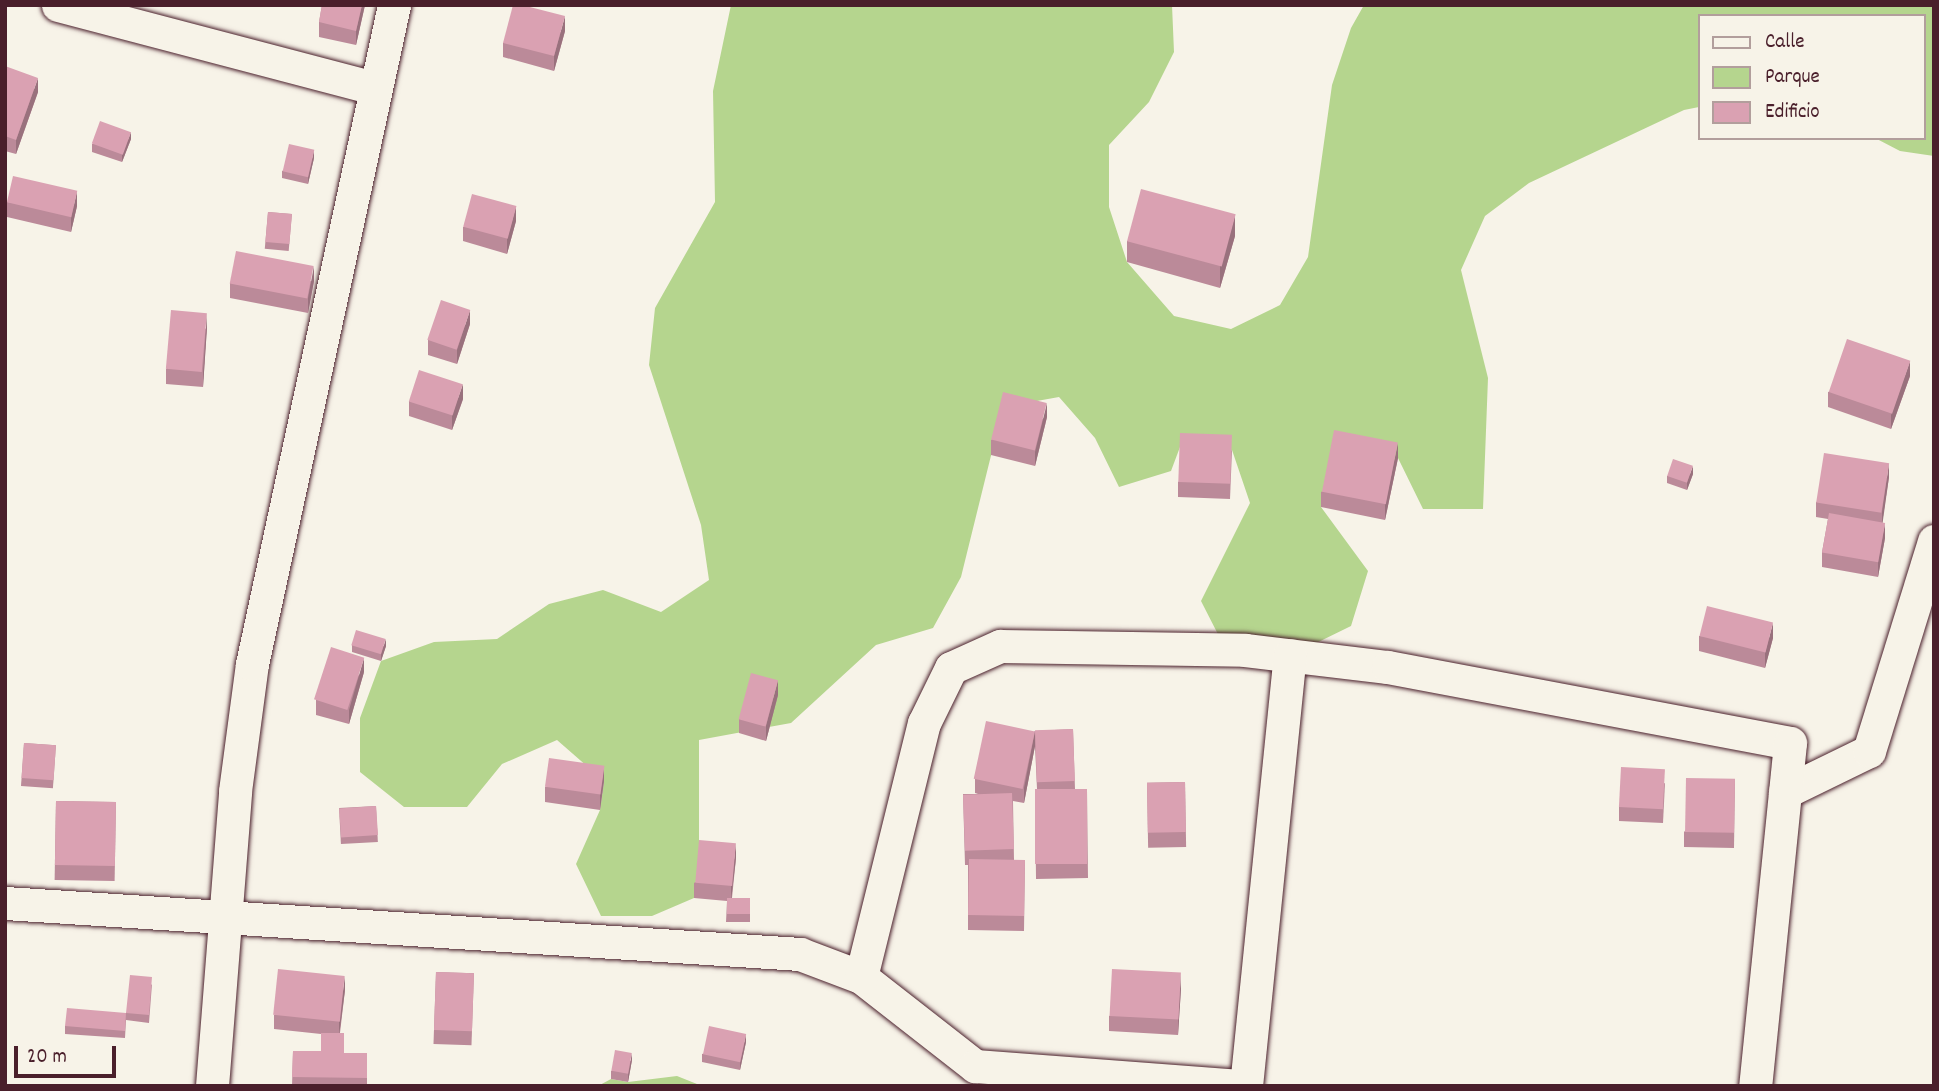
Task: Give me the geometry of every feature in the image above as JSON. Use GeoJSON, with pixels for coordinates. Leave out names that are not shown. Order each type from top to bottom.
{"type":"FeatureCollection","features":[{"type":"Feature","properties":{"kind":"street"},"geometry":{"type":"LineString","coordinates":[[58,5],[375,88]]}},
{"type":"Feature","properties":{"kind":"street"},"geometry":{"type":"LineString","coordinates":[[212,1086],[235,791],[252,664],[394,5]]}},
{"type":"Feature","properties":{"kind":"street"},"geometry":{"type":"LineString","coordinates":[[1786,792],[1870,751],[1934,541]]}},
{"type":"Feature","properties":{"kind":"street"},"geometry":{"type":"LineString","coordinates":[[861,977],[924,723],[951,668],[1000,646],[1245,650],[1290,655],[1388,667],[1790,743],[1755,1086]]}},
{"type":"Feature","properties":{"kind":"street"},"geometry":{"type":"LineString","coordinates":[[5,903],[800,954],[861,977],[975,1066],[1245,1086],[1290,655]]}},
{"type":"Feature","properties":{"kind":"green space"},"geometry":{"type":"Polygon","coordinates":[[[731,5],[1172,5],[1174,52],[1149,102],[1109,145],[1109,207],[1127,262],[1174,316],[1231,329],[1280,305],[1308,257],[1332,85],[1351,28],[1364,5],[1934,5],[1934,156],[1900,151],[1879,140],[1925,140],[1925,14],[1698,14],[1698,107],[1684,110],[1529,183],[1485,216],[1461,270],[1488,378],[1483,509],[1423,509],[1398,458],[1321,507],[1368,571],[1351,626],[1302,650],[1226,650],[1201,601],[1250,503],[1232,450],[1180,447],[1171,471],[1119,487],[1095,438],[1059,397],[1003,407],[961,577],[933,628],[876,645],[791,723],[699,740],[699,854],[694,898],[652,916],[601,916],[576,864],[600,810],[604,781],[557,740],[502,764],[467,807],[404,807],[360,772],[360,718],[381,661],[434,642],[497,639],[549,604],[603,590],[661,612],[709,580],[701,525],[649,365],[655,308],[715,202],[713,91],[731,5]]]}},
{"type":"Feature","properties":{"kind":"green space"},"geometry":{"type":"Polygon","coordinates":[[[677,1076],[702,1086],[598,1086],[611,1079],[628,1082],[677,1076]]]}},
{"type":"Feature","properties":{"kind":"building"},"geometry":{"type":"Polygon","coordinates":[[[322,5],[362,5],[356,31],[319,22],[322,5]]]}},
{"type":"Feature","properties":{"kind":"building"},"geometry":{"type":"Polygon","coordinates":[[[513,5],[565,16],[554,56],[503,43],[513,5]]]}},
{"type":"Feature","properties":{"kind":"building"},"geometry":{"type":"Polygon","coordinates":[[[5,66],[38,78],[16,140],[5,136],[5,66]]]}},
{"type":"Feature","properties":{"kind":"building"},"geometry":{"type":"Polygon","coordinates":[[[100,121],[131,132],[123,155],[92,144],[100,121]]]}},
{"type":"Feature","properties":{"kind":"building"},"geometry":{"type":"Polygon","coordinates":[[[289,144],[314,150],[308,177],[283,171],[289,144]]]}},
{"type":"Feature","properties":{"kind":"building"},"geometry":{"type":"Polygon","coordinates":[[[13,176],[77,191],[71,217],[7,202],[13,176]]]}},
{"type":"Feature","properties":{"kind":"building"},"geometry":{"type":"Polygon","coordinates":[[[1141,189],[1236,214],[1222,267],[1127,241],[1141,189]]]}},
{"type":"Feature","properties":{"kind":"building"},"geometry":{"type":"Polygon","coordinates":[[[472,194],[516,206],[508,239],[463,227],[472,194]]]}},
{"type":"Feature","properties":{"kind":"building"},"geometry":{"type":"Polygon","coordinates":[[[268,212],[292,214],[289,244],[265,242],[268,212]]]}},
{"type":"Feature","properties":{"kind":"building"},"geometry":{"type":"Polygon","coordinates":[[[236,251],[314,266],[307,298],[230,283],[236,251]]]}},
{"type":"Feature","properties":{"kind":"building"},"geometry":{"type":"Polygon","coordinates":[[[441,300],[470,310],[457,350],[427,340],[441,300]]]}},
{"type":"Feature","properties":{"kind":"building"},"geometry":{"type":"Polygon","coordinates":[[[171,310],[207,313],[202,372],[166,369],[171,310]]]}},
{"type":"Feature","properties":{"kind":"building"},"geometry":{"type":"Polygon","coordinates":[[[1847,339],[1910,361],[1892,414],[1829,392],[1847,339]]]}},
{"type":"Feature","properties":{"kind":"building"},"geometry":{"type":"Polygon","coordinates":[[[419,370],[463,384],[453,416],[409,401],[419,370]]]}},
{"type":"Feature","properties":{"kind":"building"},"geometry":{"type":"Polygon","coordinates":[[[1003,392],[1047,403],[1035,450],[991,440],[1003,392]]]}},
{"type":"Feature","properties":{"kind":"building"},"geometry":{"type":"Polygon","coordinates":[[[1334,430],[1398,442],[1386,504],[1322,492],[1334,430]]]}},
{"type":"Feature","properties":{"kind":"building"},"geometry":{"type":"Polygon","coordinates":[[[1180,433],[1232,435],[1230,484],[1178,482],[1180,433]]]}},
{"type":"Feature","properties":{"kind":"building"},"geometry":{"type":"Polygon","coordinates":[[[1824,453],[1889,463],[1881,513],[1816,502],[1824,453]]]}},
{"type":"Feature","properties":{"kind":"building"},"geometry":{"type":"Polygon","coordinates":[[[1673,459],[1693,466],[1687,483],[1667,476],[1673,459]]]}},
{"type":"Feature","properties":{"kind":"building"},"geometry":{"type":"Polygon","coordinates":[[[1829,513],[1885,523],[1878,562],[1822,552],[1829,513]]]}},
{"type":"Feature","properties":{"kind":"building"},"geometry":{"type":"Polygon","coordinates":[[[1707,606],[1773,622],[1765,653],[1700,636],[1707,606]]]}},
{"type":"Feature","properties":{"kind":"building"},"geometry":{"type":"Polygon","coordinates":[[[356,630],[386,639],[381,654],[351,645],[356,630]]]}},
{"type":"Feature","properties":{"kind":"building"},"geometry":{"type":"Polygon","coordinates":[[[331,647],[364,658],[347,710],[314,699],[331,647]]]}},
{"type":"Feature","properties":{"kind":"building"},"geometry":{"type":"Polygon","coordinates":[[[751,673],[778,680],[766,727],[739,719],[751,673]]]}},
{"type":"Feature","properties":{"kind":"building"},"geometry":{"type":"Polygon","coordinates":[[[986,721],[1035,731],[1023,789],[974,779],[986,721]]]}},
{"type":"Feature","properties":{"kind":"building"},"geometry":{"type":"Polygon","coordinates":[[[1073,729],[1075,781],[1037,782],[1035,730],[1073,729]]]}},
{"type":"Feature","properties":{"kind":"building"},"geometry":{"type":"Polygon","coordinates":[[[24,743],[56,745],[53,780],[22,778],[24,743]]]}},
{"type":"Feature","properties":{"kind":"building"},"geometry":{"type":"Polygon","coordinates":[[[549,758],[604,766],[600,795],[545,787],[549,758]]]}},
{"type":"Feature","properties":{"kind":"building"},"geometry":{"type":"Polygon","coordinates":[[[1621,767],[1665,769],[1663,809],[1619,807],[1621,767]]]}},
{"type":"Feature","properties":{"kind":"building"},"geometry":{"type":"Polygon","coordinates":[[[1686,778],[1735,779],[1734,833],[1685,832],[1686,778]]]}},
{"type":"Feature","properties":{"kind":"building"},"geometry":{"type":"Polygon","coordinates":[[[1185,782],[1186,832],[1148,833],[1147,783],[1185,782]]]}},
{"type":"Feature","properties":{"kind":"building"},"geometry":{"type":"Polygon","coordinates":[[[1035,789],[1087,789],[1087,864],[1035,864],[1035,789]]]}},
{"type":"Feature","properties":{"kind":"building"},"geometry":{"type":"Polygon","coordinates":[[[1012,793],[1014,849],[965,851],[963,795],[1012,793]]]}},
{"type":"Feature","properties":{"kind":"building"},"geometry":{"type":"Polygon","coordinates":[[[56,801],[116,802],[115,866],[55,865],[56,801]]]}},
{"type":"Feature","properties":{"kind":"building"},"geometry":{"type":"Polygon","coordinates":[[[376,806],[378,835],[341,838],[339,809],[376,806]]]}},
{"type":"Feature","properties":{"kind":"building"},"geometry":{"type":"Polygon","coordinates":[[[699,840],[736,843],[732,886],[695,883],[699,840]]]}},
{"type":"Feature","properties":{"kind":"building"},"geometry":{"type":"Polygon","coordinates":[[[969,859],[1025,860],[1024,916],[968,915],[969,859]]]}},
{"type":"Feature","properties":{"kind":"building"},"geometry":{"type":"Polygon","coordinates":[[[727,898],[750,898],[750,914],[727,914],[727,898]]]}},
{"type":"Feature","properties":{"kind":"building"},"geometry":{"type":"Polygon","coordinates":[[[278,969],[345,976],[340,1022],[273,1015],[278,969]]]}},
{"type":"Feature","properties":{"kind":"building"},"geometry":{"type":"Polygon","coordinates":[[[1112,969],[1181,973],[1178,1020],[1110,1016],[1112,969]]]}},
{"type":"Feature","properties":{"kind":"building"},"geometry":{"type":"Polygon","coordinates":[[[436,972],[474,973],[472,1031],[434,1030],[436,972]]]}},
{"type":"Feature","properties":{"kind":"building"},"geometry":{"type":"Polygon","coordinates":[[[130,975],[152,977],[149,1015],[126,1013],[130,975]]]}},
{"type":"Feature","properties":{"kind":"building"},"geometry":{"type":"Polygon","coordinates":[[[67,1008],[126,1013],[125,1031],[65,1026],[67,1008]]]}},
{"type":"Feature","properties":{"kind":"building"},"geometry":{"type":"Polygon","coordinates":[[[709,1026],[746,1034],[740,1062],[703,1054],[709,1026]]]}},
{"type":"Feature","properties":{"kind":"building"},"geometry":{"type":"Polygon","coordinates":[[[321,1033],[344,1033],[344,1053],[367,1053],[367,1078],[292,1077],[293,1051],[321,1051],[321,1033]]]}},
{"type":"Feature","properties":{"kind":"building"},"geometry":{"type":"Polygon","coordinates":[[[615,1050],[632,1053],[628,1074],[611,1071],[615,1050]]]}}]}
